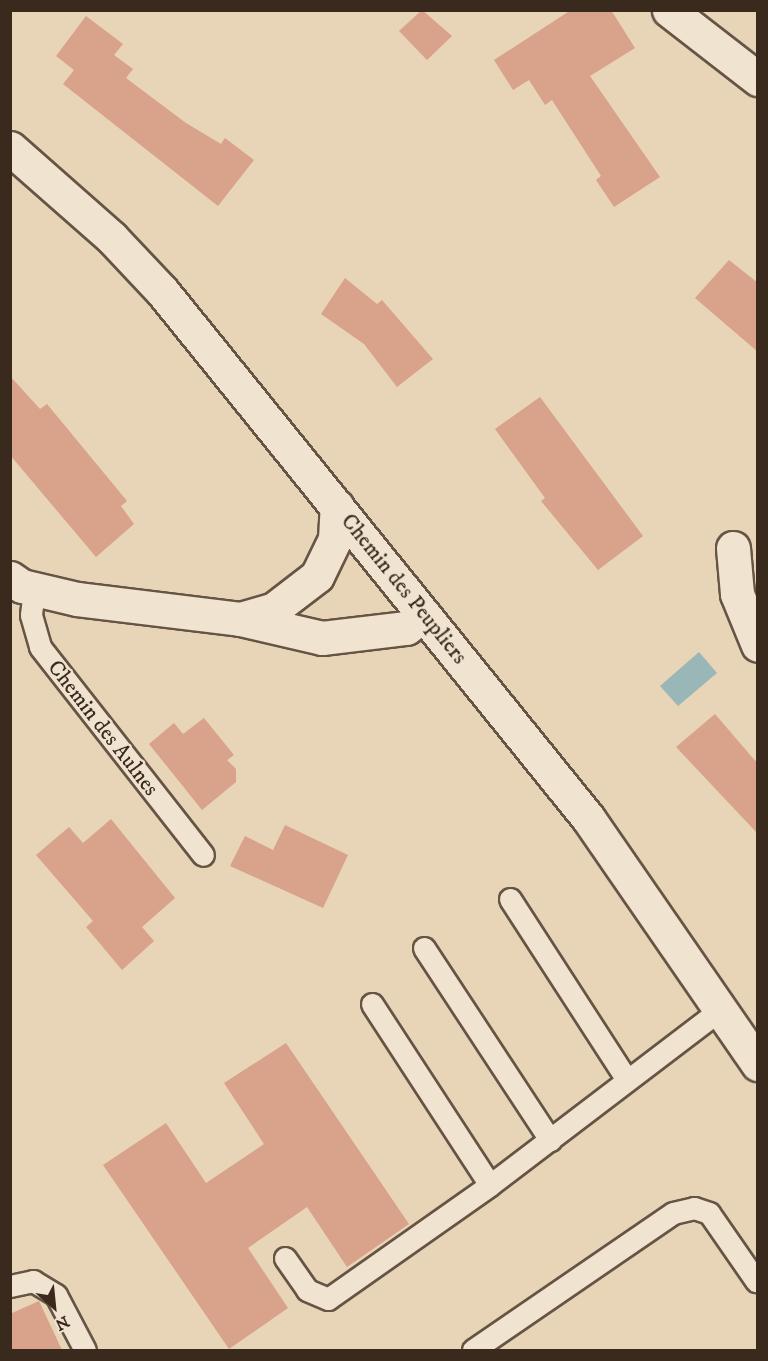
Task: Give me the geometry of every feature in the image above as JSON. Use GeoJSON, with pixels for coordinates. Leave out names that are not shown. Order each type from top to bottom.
{"type":"FeatureCollection","features":[{"type":"Feature","properties":{"kind":"street"},"geometry":{"type":"LineString","coordinates":[[669,10],[758,79]]}},
{"type":"Feature","properties":{"kind":"street","name":"Chemin des Peupliers"},"geometry":{"type":"LineString","coordinates":[[10,148],[112,238],[162,291],[588,818],[722,1008],[758,1064]]}},
{"type":"Feature","properties":{"kind":"street","name":"Chemin des Aulnes"},"geometry":{"type":"LineString","coordinates":[[240,619],[274,609],[317,576],[335,539],[337,506]]}},
{"type":"Feature","properties":{"kind":"street"},"geometry":{"type":"LineString","coordinates":[[733,548],[736,594],[758,645]]}},
{"type":"Feature","properties":{"kind":"street","name":"Chemin des Aulnes"},"geometry":{"type":"LineString","coordinates":[[22,584],[240,619],[322,638],[360,637],[406,628],[424,615]]}},
{"type":"Feature","properties":{"kind":"lane","name":"Chemin des Aulnes"},"geometry":{"type":"LineString","coordinates":[[22,584],[40,647],[204,855]]}},
{"type":"Feature","properties":{"kind":"lane"},"geometry":{"type":"LineString","coordinates":[[510,899],[626,1078]]}},
{"type":"Feature","properties":{"kind":"lane"},"geometry":{"type":"LineString","coordinates":[[424,948],[550,1140]]}},
{"type":"Feature","properties":{"kind":"lane"},"geometry":{"type":"LineString","coordinates":[[372,1004],[490,1185]]}},
{"type":"Feature","properties":{"kind":"lane"},"geometry":{"type":"LineString","coordinates":[[285,1258],[307,1290],[328,1299],[490,1185],[626,1078],[722,1008]]}},
{"type":"Feature","properties":{"kind":"lane"},"geometry":{"type":"LineString","coordinates":[[473,1350],[673,1213],[693,1208],[709,1213],[757,1282]]}},
{"type":"Feature","properties":{"kind":"lane"},"geometry":{"type":"LineString","coordinates":[[10,1286],[33,1281],[56,1295],[85,1350]]}},
{"type":"Feature","properties":{"kind":"water"},"geometry":{"type":"Polygon","coordinates":[[[699,652],[717,673],[678,706],[660,686],[699,652]]]}},
{"type":"Feature","properties":{"kind":"building"},"geometry":{"type":"Polygon","coordinates":[[[422,10],[452,36],[427,60],[399,31],[422,10]]]}},
{"type":"Feature","properties":{"kind":"building"},"geometry":{"type":"Polygon","coordinates":[[[571,10],[611,10],[635,48],[590,76],[660,177],[614,207],[596,180],[601,176],[552,100],[545,105],[529,80],[513,90],[494,60],[571,10]]]}},
{"type":"Feature","properties":{"kind":"building"},"geometry":{"type":"Polygon","coordinates":[[[86,16],[123,44],[114,55],[133,69],[126,78],[186,123],[221,144],[225,138],[254,160],[218,206],[63,84],[74,70],[56,56],[86,16]]]}},
{"type":"Feature","properties":{"kind":"building"},"geometry":{"type":"Polygon","coordinates":[[[729,260],[758,283],[758,352],[695,298],[729,260]]]}},
{"type":"Feature","properties":{"kind":"building"},"geometry":{"type":"Polygon","coordinates":[[[345,278],[377,304],[382,300],[433,359],[397,387],[364,344],[321,314],[345,278]]]}},
{"type":"Feature","properties":{"kind":"building"},"geometry":{"type":"Polygon","coordinates":[[[10,376],[40,409],[47,404],[127,501],[121,506],[134,524],[96,557],[10,455],[10,376]]]}},
{"type":"Feature","properties":{"kind":"building"},"geometry":{"type":"Polygon","coordinates":[[[540,397],[643,536],[598,570],[541,501],[545,498],[495,429],[540,397]]]}},
{"type":"Feature","properties":{"kind":"building"},"geometry":{"type":"Polygon","coordinates":[[[715,714],[758,764],[758,834],[676,747],[715,714]]]}},
{"type":"Feature","properties":{"kind":"building"},"geometry":{"type":"Polygon","coordinates":[[[204,718],[234,755],[227,760],[236,769],[236,782],[202,810],[149,744],[174,723],[183,734],[204,718]]]}},
{"type":"Feature","properties":{"kind":"building"},"geometry":{"type":"Polygon","coordinates":[[[111,819],[175,898],[142,927],[154,941],[122,970],[86,927],[93,921],[36,855],[69,827],[83,843],[111,819]]]}},
{"type":"Feature","properties":{"kind":"building"},"geometry":{"type":"Polygon","coordinates":[[[285,825],[348,855],[323,908],[230,866],[245,836],[273,850],[285,825]]]}},
{"type":"Feature","properties":{"kind":"building"},"geometry":{"type":"Polygon","coordinates":[[[286,1043],[409,1224],[347,1267],[307,1207],[248,1248],[288,1308],[229,1349],[103,1165],[166,1123],[206,1183],[264,1144],[224,1083],[286,1043]]]}},
{"type":"Feature","properties":{"kind":"building"},"geometry":{"type":"Polygon","coordinates":[[[39,1301],[62,1350],[10,1350],[10,1314],[39,1301]]]}}]}
